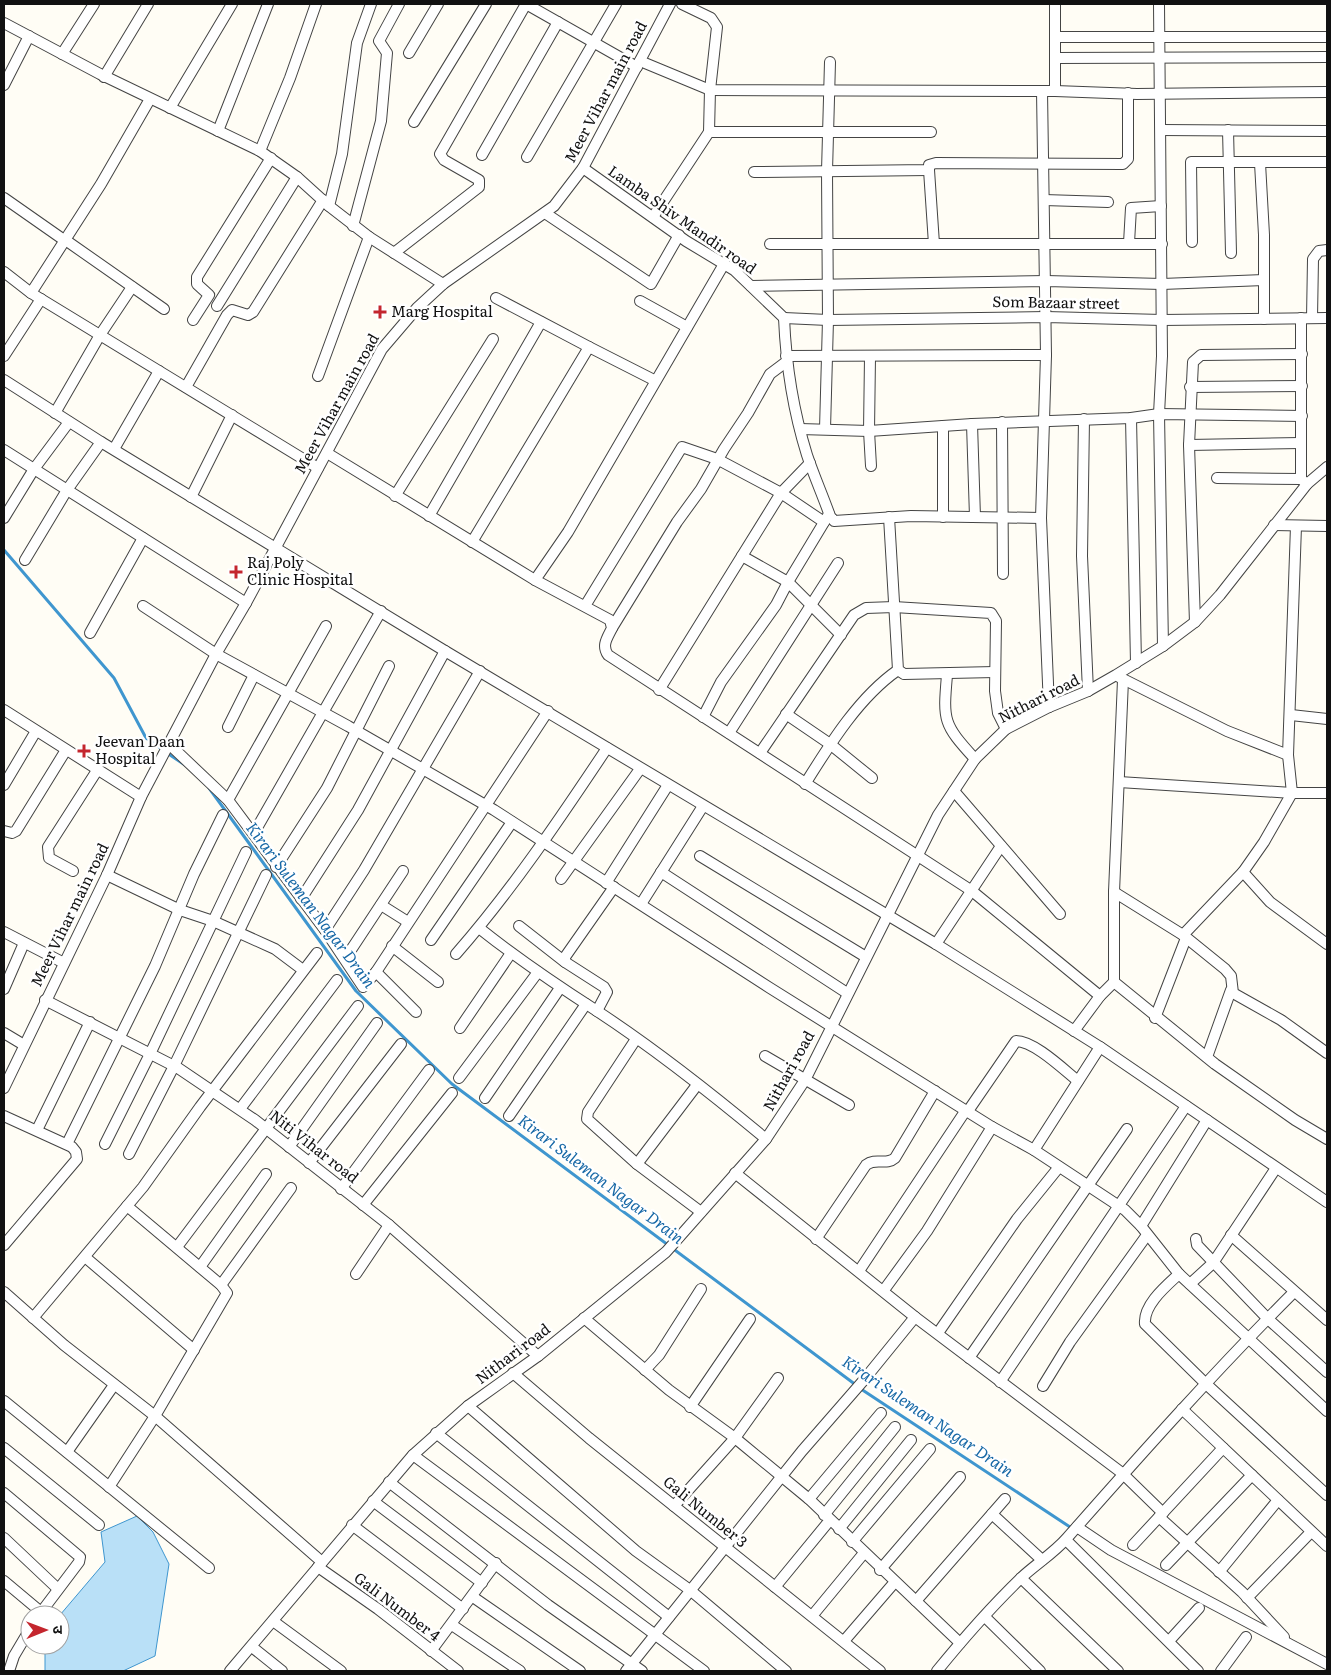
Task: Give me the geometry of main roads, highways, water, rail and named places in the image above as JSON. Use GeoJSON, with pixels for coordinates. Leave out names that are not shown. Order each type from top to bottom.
{"type":"FeatureCollection","features":[{"type":"Feature","properties":{"kind":"water"},"geometry":{"type":"Polygon","coordinates":[[[137,1516],[153,1532],[169,1564],[155,1656],[123,1671],[45,1671],[45,1655],[70,1655],[70,1605],[68,1605],[105,1562],[101,1532],[137,1516]]]}},
{"type":"Feature","properties":{"kind":"waterway","name":"Kirari Suleman Nagar Drain"},"geometry":{"type":"LineString","coordinates":[[4,550],[114,678],[146,738],[162,749]]}},
{"type":"Feature","properties":{"kind":"waterway","name":"Kirari Suleman Nagar Drain"},"geometry":{"type":"LineString","coordinates":[[167,753],[185,765]]}},
{"type":"Feature","properties":{"kind":"waterway","name":"Kirari Suleman Nagar Drain"},"geometry":{"type":"LineString","coordinates":[[209,788],[356,991],[452,1084],[864,1391],[1073,1529]]}},
{"type":"Feature","properties":{"kind":"place","name":"Marg Hospital"},"geometry":{"type":"Point","coordinates":[380,312]}},
{"type":"Feature","properties":{"kind":"place","name":"Raj Poly Clinic Hospital"},"geometry":{"type":"Point","coordinates":[236,572]}},
{"type":"Feature","properties":{"kind":"place","name":"Jeevan Daan Hospital"},"geometry":{"type":"Point","coordinates":[84,751]}}]}
